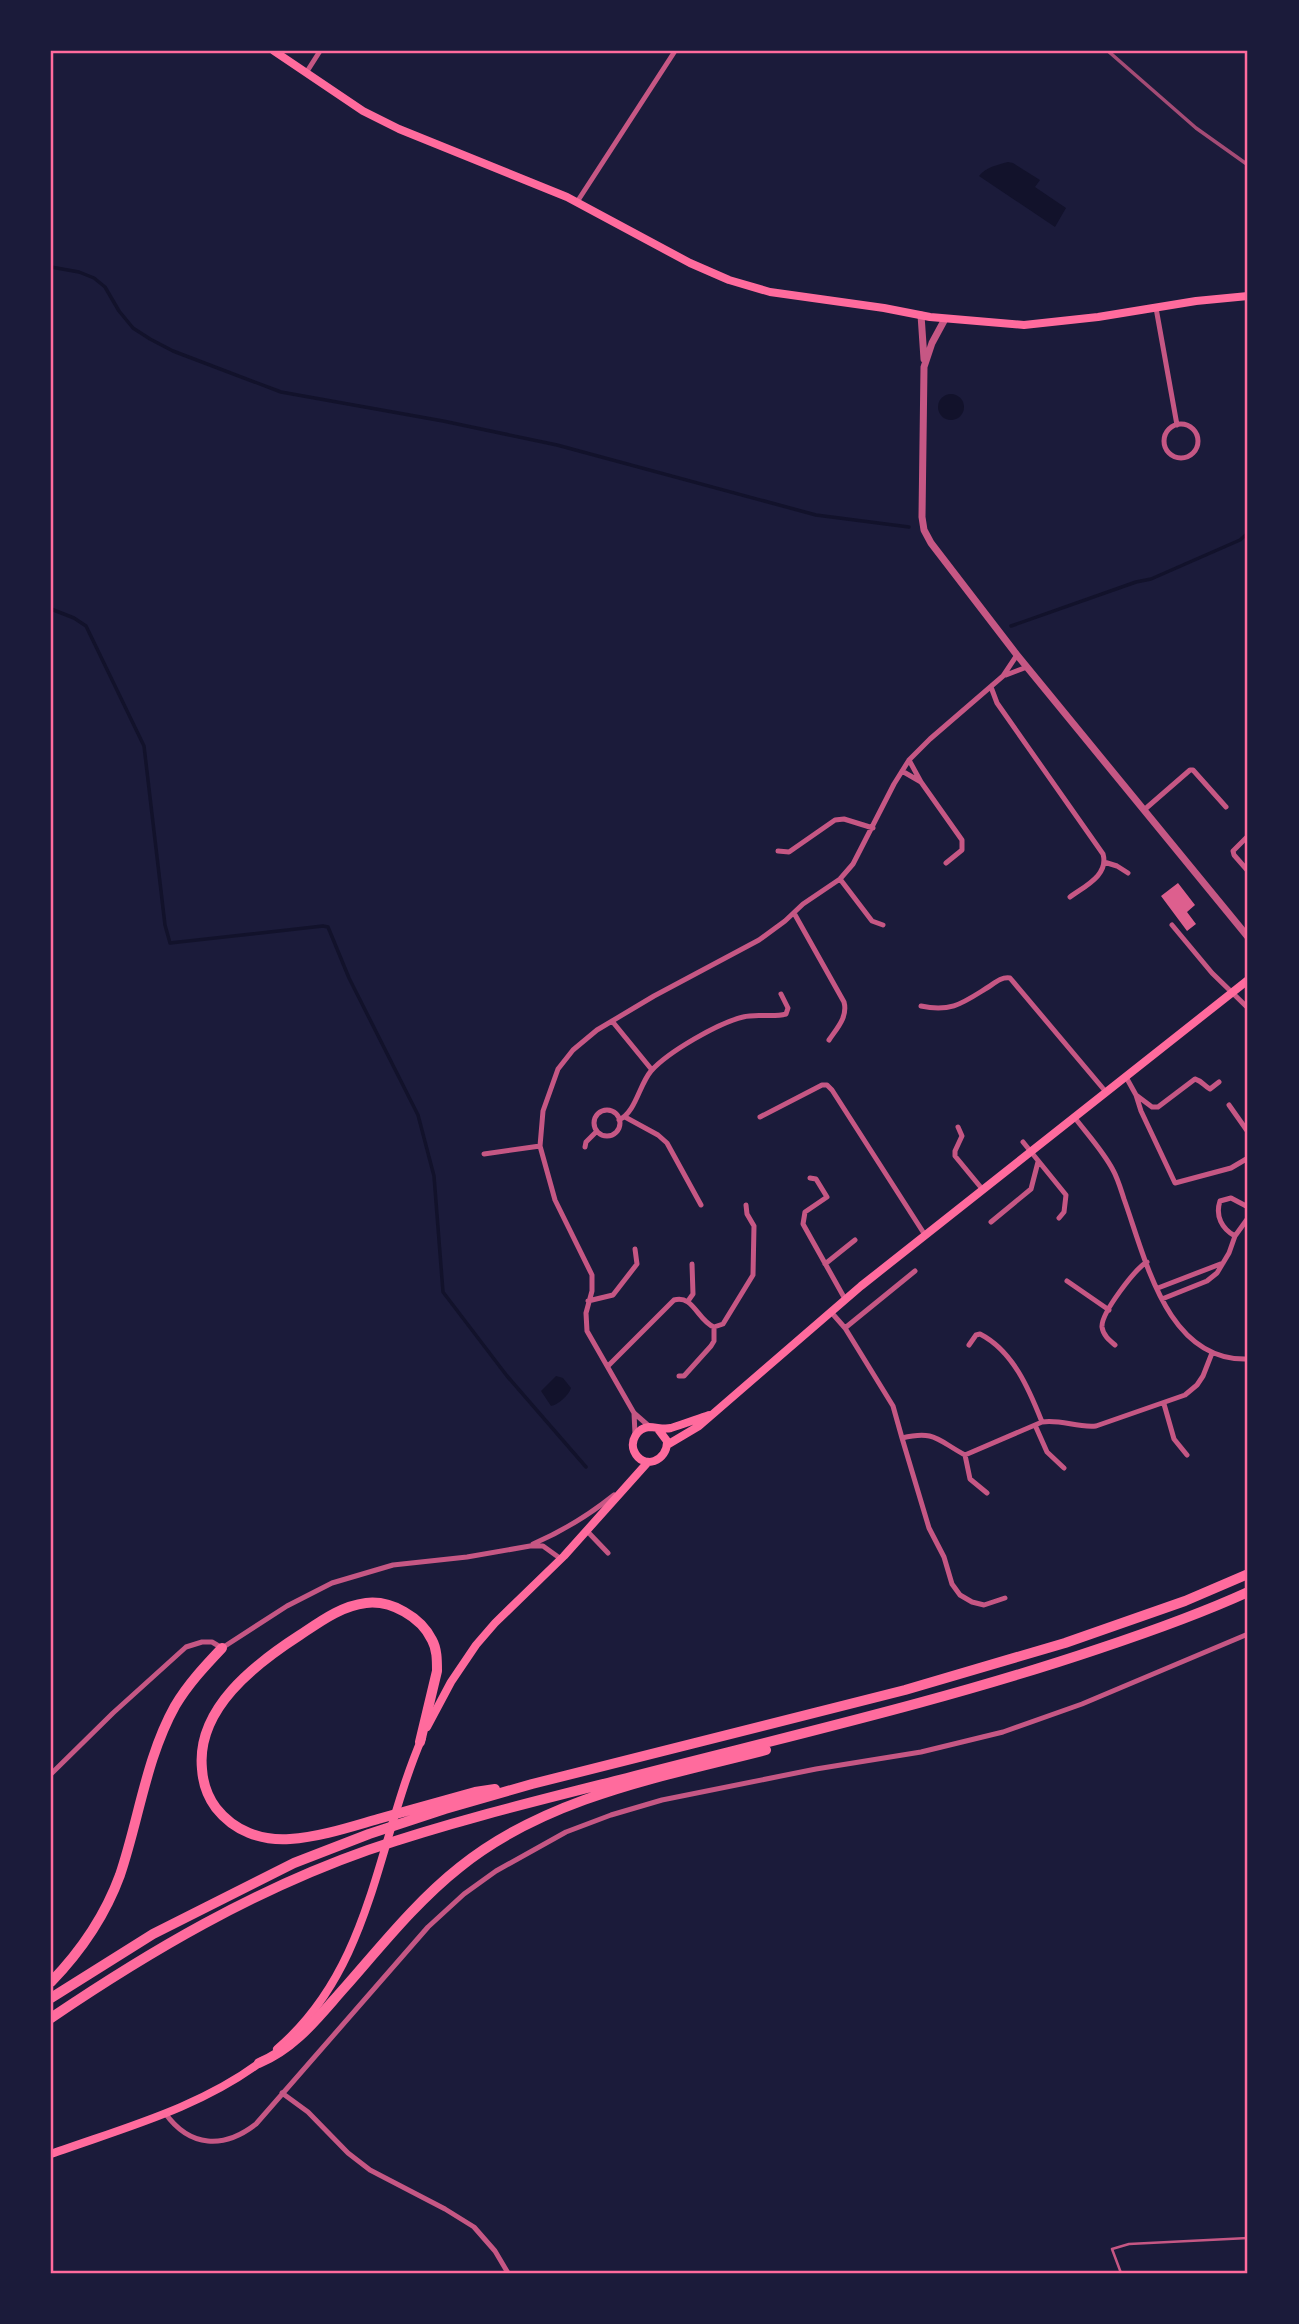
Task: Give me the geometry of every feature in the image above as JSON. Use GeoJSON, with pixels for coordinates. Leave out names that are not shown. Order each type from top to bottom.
{"type":"FeatureCollection","features":[{"type":"Feature","properties":{"kind":"highway"},"geometry":{"type":"LineString","coordinates":[[51,1998],[153,1934],[294,1863],[382,1830],[532,1784],[918,1686],[1065,1643],[1185,1601],[1248,1574]]}},
{"type":"Feature","properties":{"kind":"highway"},"geometry":{"type":"LineString","coordinates":[[259,2063],[290,2047],[421,1902],[460,1867],[508,1834],[553,1812],[651,1780],[914,1711],[1160,1628],[1248,1592]]}},
{"type":"Feature","properties":{"kind":"highway"},"geometry":{"type":"LineString","coordinates":[[420,1742],[437,1671],[431,1637],[414,1618],[391,1606],[379,1603],[353,1606],[334,1613],[287,1643],[263,1661],[228,1696],[216,1713],[200,1755],[204,1786],[210,1801],[222,1816],[241,1831],[262,1838],[290,1839],[340,1830],[475,1792],[532,1784]]}},
{"type":"Feature","properties":{"kind":"highway"},"geometry":{"type":"LineString","coordinates":[[51,1983],[79,1951],[109,1900],[120,1875],[156,1749],[174,1708],[196,1675],[222,1648]]}},
{"type":"Feature","properties":{"kind":"highway"},"geometry":{"type":"LineString","coordinates":[[51,2018],[170,1941],[275,1889],[365,1851],[453,1822],[540,1798],[984,1686]]}},
{"type":"Feature","properties":{"kind":"main road"},"geometry":{"type":"LineString","coordinates":[[274,51],[363,111],[399,129],[577,202],[690,263],[770,292],[945,319],[1024,325],[1248,296]]}},
{"type":"Feature","properties":{"kind":"main road"},"geometry":{"type":"LineString","coordinates":[[667,1446],[699,1426],[845,1299],[1248,980]]}},
{"type":"Feature","properties":{"kind":"main road"},"geometry":{"type":"LineString","coordinates":[[648,1462],[638,1457],[633,1447],[635,1436],[641,1430],[668,1429],[712,1414]]}},
{"type":"Feature","properties":{"kind":"main road"},"geometry":{"type":"LineString","coordinates":[[51,2154],[165,2113],[213,2092],[259,2063],[299,2027],[331,1986],[355,1940],[420,1742],[451,1682],[495,1623],[562,1558],[648,1462],[663,1456],[667,1446],[665,1436],[654,1428]]}},
{"type":"Feature","properties":{"kind":"main road"},"geometry":{"type":"LineString","coordinates":[[631,1482],[638,1457]]}},
{"type":"Feature","properties":{"kind":"street"},"geometry":{"type":"LineString","coordinates":[[306,73],[320,51]]}},
{"type":"Feature","properties":{"kind":"street"},"geometry":{"type":"LineString","coordinates":[[577,202],[675,51]]}},
{"type":"Feature","properties":{"kind":"street"},"geometry":{"type":"LineString","coordinates":[[1156,308],[1177,425]]}},
{"type":"Feature","properties":{"kind":"street"},"geometry":{"type":"LineString","coordinates":[[923,316],[922,517],[931,543],[1027,667],[1248,937]]}},
{"type":"Feature","properties":{"kind":"street"},"geometry":{"type":"LineString","coordinates":[[924,367],[932,343],[945,319]]}},
{"type":"Feature","properties":{"kind":"street"},"geometry":{"type":"LineString","coordinates":[[1177,425],[1188,426],[1198,440],[1195,450],[1186,457],[1175,457],[1164,445],[1165,435],[1172,426],[1177,425]]}},
{"type":"Feature","properties":{"kind":"street"},"geometry":{"type":"LineString","coordinates":[[654,1428],[634,1413],[587,1331],[586,1313],[592,1291],[592,1275],[555,1200],[540,1146],[543,1111],[558,1069],[573,1049],[597,1030],[759,940],[840,879],[853,864],[909,760],[1003,676],[1017,654]]}},
{"type":"Feature","properties":{"kind":"street"},"geometry":{"type":"LineString","coordinates":[[1003,676],[1027,667]]}},
{"type":"Feature","properties":{"kind":"street"},"geometry":{"type":"LineString","coordinates":[[991,687],[997,704],[1102,854],[1104,862],[1100,874],[1070,897]]}},
{"type":"Feature","properties":{"kind":"street"},"geometry":{"type":"LineString","coordinates":[[980,696],[997,704]]}},
{"type":"Feature","properties":{"kind":"street"},"geometry":{"type":"LineString","coordinates":[[909,760],[921,782],[962,840],[962,850],[946,863]]}},
{"type":"Feature","properties":{"kind":"street"},"geometry":{"type":"LineString","coordinates":[[1144,810],[1190,770],[1194,770],[1226,807]]}},
{"type":"Feature","properties":{"kind":"street"},"geometry":{"type":"LineString","coordinates":[[902,771],[921,782]]}},
{"type":"Feature","properties":{"kind":"street"},"geometry":{"type":"LineString","coordinates":[[778,851],[789,852],[835,820],[844,819],[873,828]]}},
{"type":"Feature","properties":{"kind":"street"},"geometry":{"type":"LineString","coordinates":[[1248,836],[1233,851],[1248,871]]}},
{"type":"Feature","properties":{"kind":"street"},"geometry":{"type":"LineString","coordinates":[[1104,862],[1128,873]]}},
{"type":"Feature","properties":{"kind":"street"},"geometry":{"type":"LineString","coordinates":[[840,879],[872,921],[883,925]]}},
{"type":"Feature","properties":{"kind":"street"},"geometry":{"type":"LineString","coordinates":[[794,913],[846,1008],[829,1040]]}},
{"type":"Feature","properties":{"kind":"street"},"geometry":{"type":"LineString","coordinates":[[1172,925],[1212,973],[1248,1008]]}},
{"type":"Feature","properties":{"kind":"street"},"geometry":{"type":"LineString","coordinates":[[921,1006],[946,1009],[958,1006],[1002,978],[1010,978],[1106,1093]]}},
{"type":"Feature","properties":{"kind":"street"},"geometry":{"type":"LineString","coordinates":[[701,1205],[667,1143],[659,1135],[622,1119],[611,1112],[600,1113],[594,1123],[597,1131],[604,1136],[613,1135],[619,1129],[622,1119],[652,1070],[714,1027],[745,1016],[786,1014],[788,1008],[781,994]]}},
{"type":"Feature","properties":{"kind":"street"},"geometry":{"type":"LineString","coordinates":[[612,1021],[652,1070]]}},
{"type":"Feature","properties":{"kind":"street"},"geometry":{"type":"LineString","coordinates":[[1126,1077],[1175,1183],[1231,1168],[1248,1158]]}},
{"type":"Feature","properties":{"kind":"street"},"geometry":{"type":"LineString","coordinates":[[1136,1095],[1145,1104],[1158,1107],[1195,1079],[1201,1080],[1210,1089],[1219,1082]]}},
{"type":"Feature","properties":{"kind":"street"},"geometry":{"type":"LineString","coordinates":[[760,1117],[822,1085],[827,1085],[925,1235]]}},
{"type":"Feature","properties":{"kind":"street"},"geometry":{"type":"LineString","coordinates":[[1229,1105],[1248,1132]]}},
{"type":"Feature","properties":{"kind":"street"},"geometry":{"type":"LineString","coordinates":[[1075,1118],[1114,1171],[1162,1300],[1175,1323],[1212,1353],[1232,1359],[1248,1359]]}},
{"type":"Feature","properties":{"kind":"street"},"geometry":{"type":"LineString","coordinates":[[958,1127],[962,1136],[955,1156],[983,1190]]}},
{"type":"Feature","properties":{"kind":"street"},"geometry":{"type":"LineString","coordinates":[[585,1147],[586,1142],[597,1131]]}},
{"type":"Feature","properties":{"kind":"street"},"geometry":{"type":"LineString","coordinates":[[1023,1142],[1066,1195],[1064,1212],[1059,1218]]}},
{"type":"Feature","properties":{"kind":"street"},"geometry":{"type":"LineString","coordinates":[[484,1154],[540,1146]]}},
{"type":"Feature","properties":{"kind":"street"},"geometry":{"type":"LineString","coordinates":[[991,1222],[1031,1189],[1038,1162]]}},
{"type":"Feature","properties":{"kind":"street"},"geometry":{"type":"LineString","coordinates":[[810,1178],[817,1179],[827,1197],[805,1212],[803,1224],[845,1299]]}},
{"type":"Feature","properties":{"kind":"street"},"geometry":{"type":"LineString","coordinates":[[1235,1236],[1227,1232],[1220,1221],[1220,1201],[1231,1198],[1248,1207]]}},
{"type":"Feature","properties":{"kind":"street"},"geometry":{"type":"LineString","coordinates":[[608,1366],[679,1298],[688,1301],[704,1321],[714,1327],[723,1324],[753,1275],[754,1226],[747,1214],[746,1205]]}},
{"type":"Feature","properties":{"kind":"street"},"geometry":{"type":"LineString","coordinates":[[1162,1300],[1208,1281],[1217,1273],[1235,1236],[1248,1218]]}},
{"type":"Feature","properties":{"kind":"street"},"geometry":{"type":"LineString","coordinates":[[825,1264],[855,1240]]}},
{"type":"Feature","properties":{"kind":"street"},"geometry":{"type":"LineString","coordinates":[[588,1301],[613,1296],[637,1264],[635,1249]]}},
{"type":"Feature","properties":{"kind":"street"},"geometry":{"type":"LineString","coordinates":[[1115,1345],[1108,1339],[1102,1325],[1135,1272],[1147,1262]]}},
{"type":"Feature","properties":{"kind":"street"},"geometry":{"type":"LineString","coordinates":[[1158,1288],[1223,1263]]}},
{"type":"Feature","properties":{"kind":"street"},"geometry":{"type":"LineString","coordinates":[[688,1301],[692,1294],[692,1264]]}},
{"type":"Feature","properties":{"kind":"street"},"geometry":{"type":"LineString","coordinates":[[845,1328],[915,1271]]}},
{"type":"Feature","properties":{"kind":"street"},"geometry":{"type":"LineString","coordinates":[[1066,1281],[1109,1310]]}},
{"type":"Feature","properties":{"kind":"street"},"geometry":{"type":"LineString","coordinates":[[831,1312],[845,1328],[893,1406],[929,1528],[944,1557],[952,1584],[960,1595],[972,1602],[984,1605],[1005,1598]]}},
{"type":"Feature","properties":{"kind":"street"},"geometry":{"type":"LineString","coordinates":[[679,1376],[684,1376],[711,1346],[714,1341],[714,1327]]}},
{"type":"Feature","properties":{"kind":"street"},"geometry":{"type":"LineString","coordinates":[[969,1345],[976,1335],[980,1334],[996,1344],[1012,1361],[1024,1381],[1047,1452],[1064,1468]]}},
{"type":"Feature","properties":{"kind":"street"},"geometry":{"type":"LineString","coordinates":[[965,1455],[1039,1423],[1053,1420],[1086,1427],[1164,1404],[1185,1395],[1197,1385],[1212,1353]]}},
{"type":"Feature","properties":{"kind":"street"},"geometry":{"type":"LineString","coordinates":[[1164,1404],[1174,1439],[1188,1455]]}},
{"type":"Feature","properties":{"kind":"street"},"geometry":{"type":"LineString","coordinates":[[634,1413],[635,1436]]}},
{"type":"Feature","properties":{"kind":"street"},"geometry":{"type":"LineString","coordinates":[[902,1438],[920,1434],[934,1437],[965,1455],[970,1479],[986,1493]]}},
{"type":"Feature","properties":{"kind":"street"},"geometry":{"type":"LineString","coordinates":[[530,1546],[589,1515],[631,1482]]}},
{"type":"Feature","properties":{"kind":"street"},"geometry":{"type":"LineString","coordinates":[[587,1531],[608,1553]]}},
{"type":"Feature","properties":{"kind":"street"},"geometry":{"type":"LineString","coordinates":[[51,1774],[186,1647],[212,1642],[222,1648],[286,1606],[332,1583],[393,1565],[467,1557],[530,1546],[543,1546],[562,1558]]}},
{"type":"Feature","properties":{"kind":"street"},"geometry":{"type":"LineString","coordinates":[[165,2113],[174,2126],[195,2138],[211,2142],[241,2136],[256,2124],[428,1927],[464,1894],[496,1871],[566,1832],[662,1800],[816,1769],[921,1752],[1003,1732],[1082,1704],[1248,1634]]}},
{"type":"Feature","properties":{"kind":"street"},"geometry":{"type":"LineString","coordinates":[[282,2093],[308,2112],[348,2153],[370,2170],[446,2209],[474,2227],[495,2251],[508,2273]]}},
{"type":"Feature","properties":{"kind":"lane"},"geometry":{"type":"LineString","coordinates":[[1121,2273],[1112,2249],[1129,2244],[1248,2238]]}},
{"type":"Feature","properties":{"kind":"shaded area"},"geometry":{"type":"Polygon","coordinates":[[[1008,162],[1040,180],[1035,187],[1066,208],[1055,227],[979,176],[988,168],[1008,162]]]}},
{"type":"Feature","properties":{"kind":"shaded area"},"geometry":{"type":"Polygon","coordinates":[[[951,394],[960,398],[964,407],[960,416],[951,420],[942,416],[938,407],[942,398],[951,394]]]}},
{"type":"Feature","properties":{"kind":"shaded area"},"geometry":{"type":"Polygon","coordinates":[[[556,1376],[563,1378],[571,1388],[563,1399],[551,1406],[541,1391],[556,1376]]]}},
{"type":"Feature","properties":{"kind":"building"},"geometry":{"type":"Polygon","coordinates":[[[1178,883],[1195,905],[1187,912],[1196,924],[1187,931],[1161,896],[1178,883]]]}},
{"type":"Feature","properties":{"kind":"waterway"},"geometry":{"type":"LineString","coordinates":[[51,267],[94,278],[105,287],[133,328],[150,339],[173,351],[281,392],[557,445],[816,515],[909,527]]}},
{"type":"Feature","properties":{"kind":"waterway"},"geometry":{"type":"LineString","coordinates":[[1011,626],[1151,579],[1240,540],[1248,533]]}},
{"type":"Feature","properties":{"kind":"waterway"},"geometry":{"type":"LineString","coordinates":[[51,609],[86,626],[144,746],[165,925],[170,943],[328,927],[349,978],[418,1115],[434,1176],[443,1292],[507,1376],[586,1467]]}},
{"type":"Feature","properties":{"kind":"railway"},"geometry":{"type":"LineString","coordinates":[[1108,51],[1196,128],[1248,165]]}}]}
